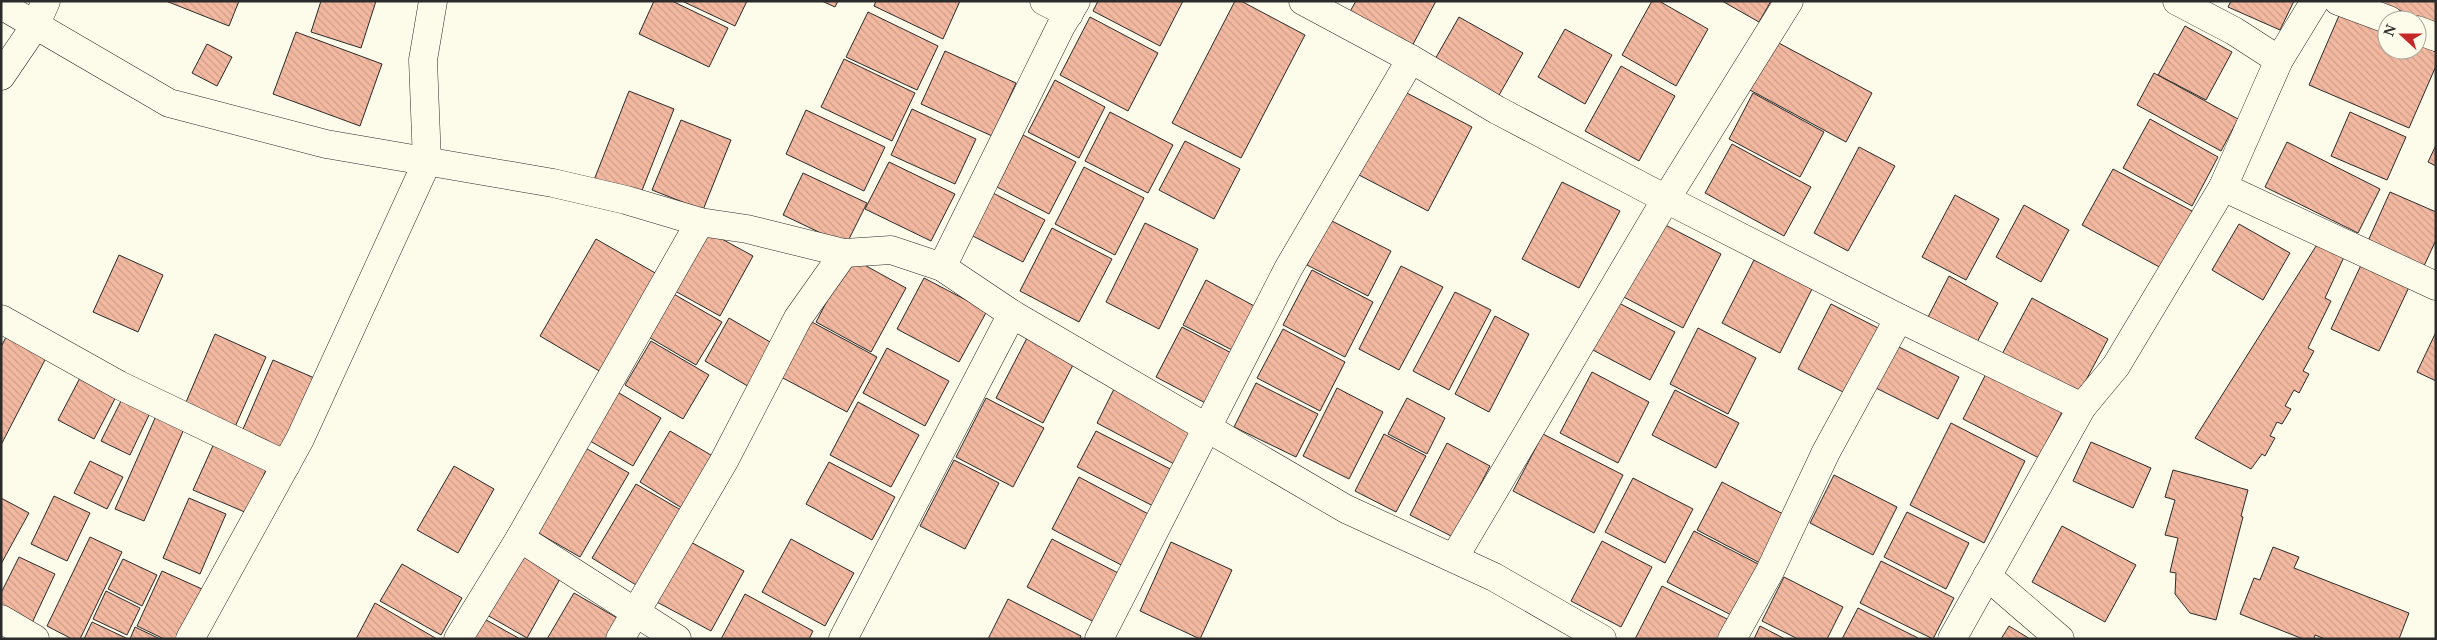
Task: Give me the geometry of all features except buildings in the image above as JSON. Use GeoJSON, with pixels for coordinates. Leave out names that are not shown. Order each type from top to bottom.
{"type":"FeatureCollection","features":[{"type":"Feature","properties":{"kind":"street"},"geometry":{"type":"LineString","coordinates":[[1,76],[35,26],[46,1]]}},
{"type":"Feature","properties":{"kind":"street"},"geometry":{"type":"LineString","coordinates":[[190,639],[286,465],[337,361],[427,162],[423,60],[433,1]]}},
{"type":"Feature","properties":{"kind":"street"},"geometry":{"type":"LineString","coordinates":[[942,266],[1061,26],[1073,8],[1044,1]]}},
{"type":"Feature","properties":{"kind":"street"},"geometry":{"type":"LineString","coordinates":[[1303,1],[1411,59],[1497,110],[1666,199],[1899,318],[2082,407]]}},
{"type":"Feature","properties":{"kind":"street"},"geometry":{"type":"LineString","coordinates":[[1454,558],[1666,199],[1789,1]]}},
{"type":"Feature","properties":{"kind":"street"},"geometry":{"type":"LineString","coordinates":[[2177,1],[2234,31],[2279,60]]}},
{"type":"Feature","properties":{"kind":"street"},"geometry":{"type":"LineString","coordinates":[[1952,639],[2082,407],[2116,366],[2224,187],[2279,60],[2315,1]]}},
{"type":"Feature","properties":{"kind":"street"},"geometry":{"type":"LineString","coordinates":[[2338,1],[2377,16]]}},
{"type":"Feature","properties":{"kind":"street"},"geometry":{"type":"LineString","coordinates":[[1,5],[169,103],[326,144],[553,183],[626,200],[700,222],[747,229],[844,253],[891,250],[942,266],[1012,314],[1346,509],[1494,577],[1602,639]]}},
{"type":"Feature","properties":{"kind":"street"},"geometry":{"type":"LineString","coordinates":[[1099,639],[1288,269],[1411,59]]}},
{"type":"Feature","properties":{"kind":"street"},"geometry":{"type":"LineString","coordinates":[[2224,187],[2436,286]]}},
{"type":"Feature","properties":{"kind":"street"},"geometry":{"type":"LineString","coordinates":[[458,639],[520,538],[700,222]]}},
{"type":"Feature","properties":{"kind":"street"},"geometry":{"type":"LineString","coordinates":[[620,639],[724,461],[798,318],[844,253]]}},
{"type":"Feature","properties":{"kind":"street"},"geometry":{"type":"LineString","coordinates":[[842,639],[1012,314]]}},
{"type":"Feature","properties":{"kind":"street"},"geometry":{"type":"LineString","coordinates":[[1732,639],[1770,571],[1826,452],[1899,318]]}},
{"type":"Feature","properties":{"kind":"street"},"geometry":{"type":"LineString","coordinates":[[1,319],[120,385],[286,465]]}},
{"type":"Feature","properties":{"kind":"street"},"geometry":{"type":"LineString","coordinates":[[520,538],[677,639]]}},
{"type":"Feature","properties":{"kind":"street"},"geometry":{"type":"LineString","coordinates":[[1987,576],[2060,639]]}},
{"type":"Feature","properties":{"kind":"street"},"geometry":{"type":"LineString","coordinates":[[1,619],[35,639]]}}]}
